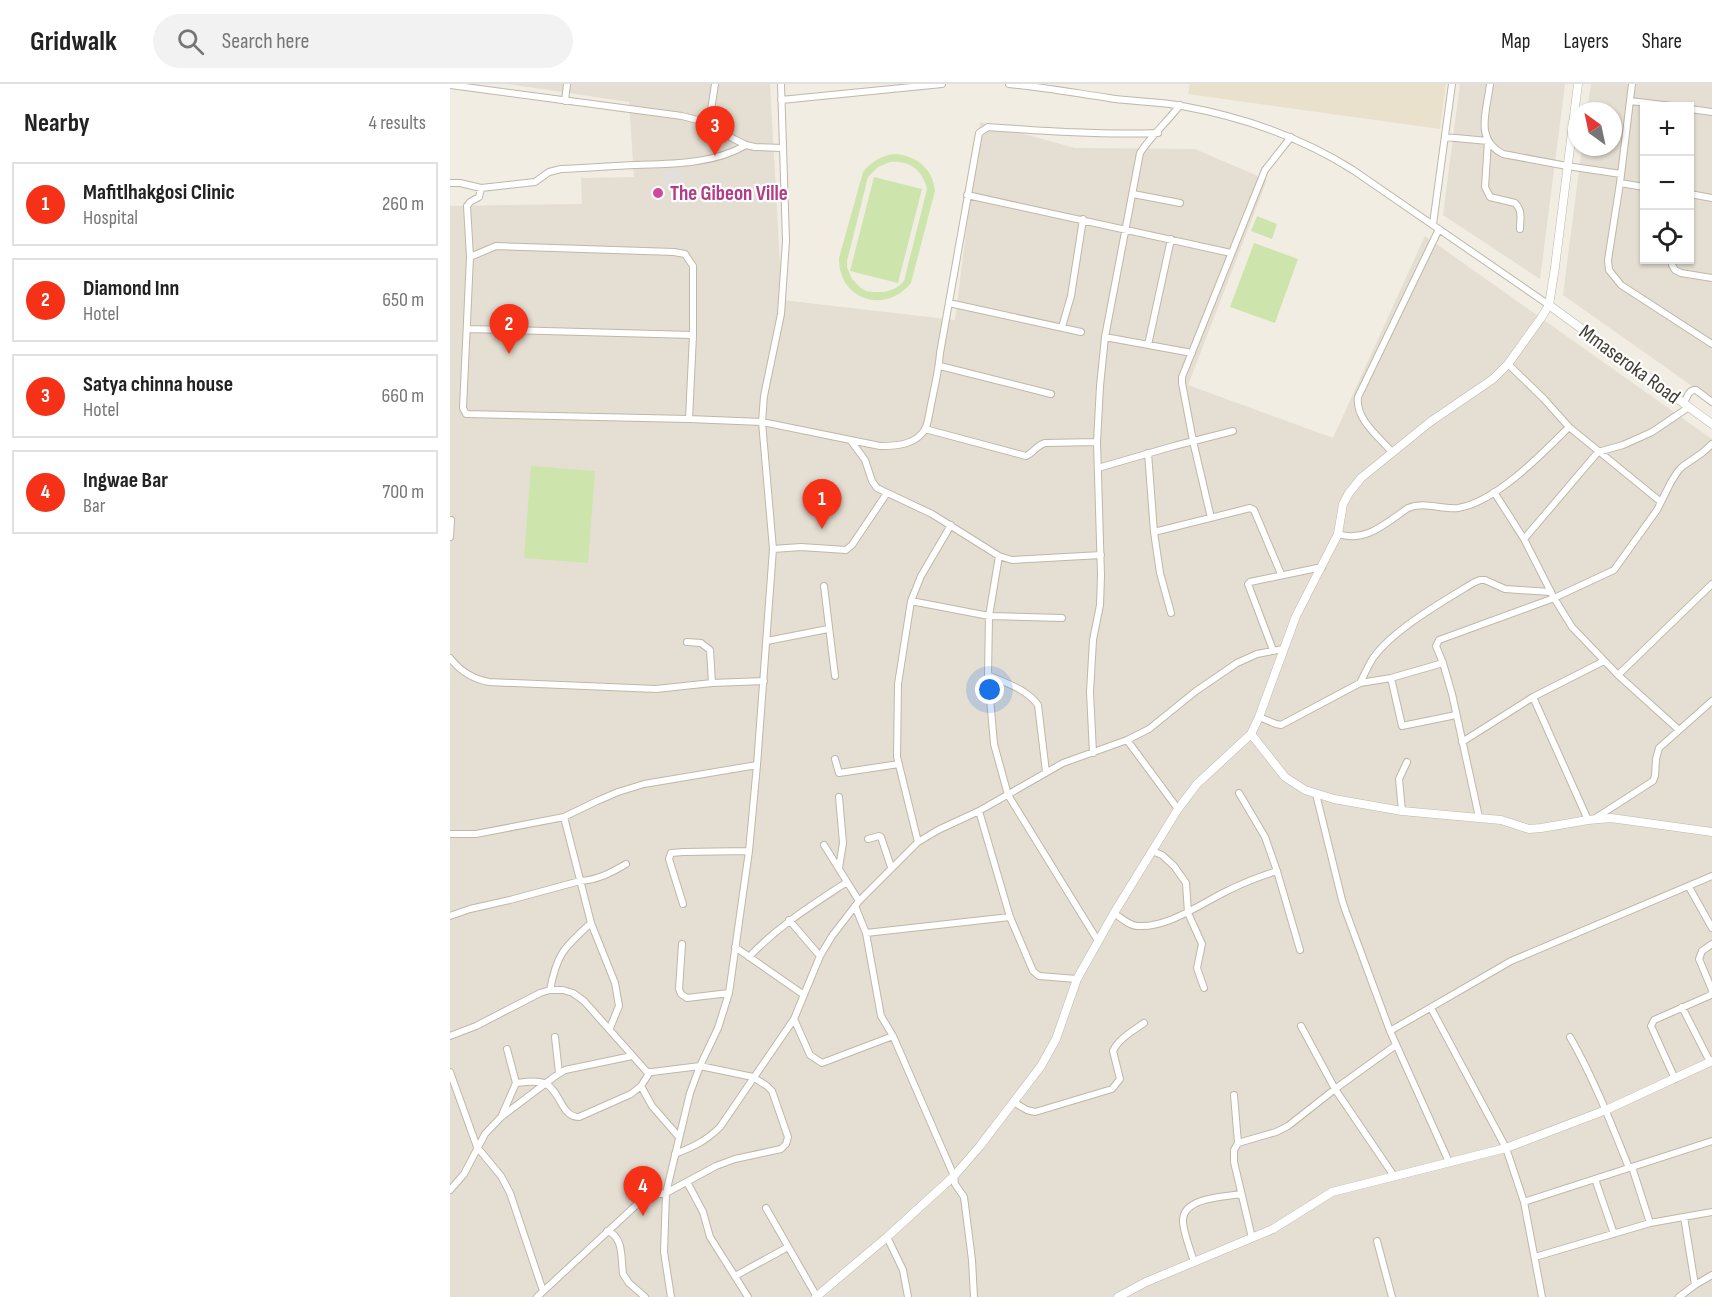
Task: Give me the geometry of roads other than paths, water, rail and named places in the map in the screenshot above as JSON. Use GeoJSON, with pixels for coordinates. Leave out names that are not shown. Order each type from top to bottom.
{"type":"FeatureCollection","features":[{"type":"Feature","properties":{"kind":"street"},"geometry":{"type":"LineString","coordinates":[[565,101],[567,84]]}},
{"type":"Feature","properties":{"kind":"street"},"geometry":{"type":"LineString","coordinates":[[709,123],[715,84]]}},
{"type":"Feature","properties":{"kind":"street"},"geometry":{"type":"LineString","coordinates":[[671,1297],[664,1252],[666,1194],[690,1093],[718,1028],[729,993],[749,851],[757,765],[773,549],[762,422],[764,396],[781,314],[786,241],[781,84]]}},
{"type":"Feature","properties":{"kind":"street"},"geometry":{"type":"LineString","coordinates":[[781,100],[942,84]]}},
{"type":"Feature","properties":{"kind":"street"},"geometry":{"type":"LineString","coordinates":[[1009,84],[1180,105],[1217,113],[1292,137],[1334,157],[1549,305]]}},
{"type":"Feature","properties":{"kind":"street"},"geometry":{"type":"LineString","coordinates":[[1392,452],[1364,420],[1358,405],[1358,397],[1436,226],[1452,84]]}},
{"type":"Feature","properties":{"kind":"street"},"geometry":{"type":"LineString","coordinates":[[1490,84],[1484,129],[1488,141],[1485,187],[1490,197],[1518,205],[1521,212],[1520,229]]}},
{"type":"Feature","properties":{"kind":"street"},"geometry":{"type":"LineString","coordinates":[[766,1208],[817,1297],[954,1176],[1018,1104],[1056,1039],[1077,979],[1114,913],[1178,809],[1197,784],[1251,734],[1296,616],[1338,534],[1344,504],[1349,493],[1361,478],[1392,452],[1430,422],[1493,379],[1508,364],[1549,305],[1578,84]]}},
{"type":"Feature","properties":{"kind":"street"},"geometry":{"type":"LineString","coordinates":[[1632,84],[1608,260],[1609,270],[1621,285],[1712,344]]}},
{"type":"Feature","properties":{"kind":"street"},"geometry":{"type":"LineString","coordinates":[[450,85],[682,116],[709,123],[746,145],[783,148]]}},
{"type":"Feature","properties":{"kind":"street"},"geometry":{"type":"LineString","coordinates":[[1630,101],[1640,102]]}},
{"type":"Feature","properties":{"kind":"street"},"geometry":{"type":"LineString","coordinates":[[1093,753],[1090,692],[1093,640],[1100,604],[1101,555],[1097,442],[1105,337],[1140,153],[1180,105]]}},
{"type":"Feature","properties":{"kind":"street"},"geometry":{"type":"LineString","coordinates":[[1694,109],[1712,111]]}},
{"type":"Feature","properties":{"kind":"street"},"geometry":{"type":"LineString","coordinates":[[481,188],[478,197],[467,206],[470,257],[463,408],[466,414],[762,422],[850,441],[897,446],[916,438],[925,429],[940,366],[940,353],[977,136],[988,127],[1079,134],[1158,133]]}},
{"type":"Feature","properties":{"kind":"street"},"geometry":{"type":"LineString","coordinates":[[1211,518],[1193,441],[1182,377],[1265,170],[1292,137]]}},
{"type":"Feature","properties":{"kind":"street"},"geometry":{"type":"LineString","coordinates":[[1445,137],[1488,141],[1503,154],[1621,174]]}},
{"type":"Feature","properties":{"kind":"street"},"geometry":{"type":"LineString","coordinates":[[450,183],[481,188],[535,182],[549,172],[561,169],[669,164],[714,157],[746,145]]}},
{"type":"Feature","properties":{"kind":"street"},"geometry":{"type":"LineString","coordinates":[[1620,183],[1640,186]]}},
{"type":"Feature","properties":{"kind":"street"},"geometry":{"type":"LineString","coordinates":[[1133,194],[1180,203]]}},
{"type":"Feature","properties":{"kind":"street"},"geometry":{"type":"LineString","coordinates":[[967,195],[1232,254]]}},
{"type":"Feature","properties":{"kind":"street"},"geometry":{"type":"LineString","coordinates":[[1694,195],[1712,198]]}},
{"type":"Feature","properties":{"kind":"street"},"geometry":{"type":"LineString","coordinates":[[1062,327],[1071,296],[1083,219]]}},
{"type":"Feature","properties":{"kind":"street"},"geometry":{"type":"LineString","coordinates":[[1148,345],[1171,239]]}},
{"type":"Feature","properties":{"kind":"street"},"geometry":{"type":"LineString","coordinates":[[470,257],[496,246],[685,254],[693,266],[693,335],[689,419]]}},
{"type":"Feature","properties":{"kind":"street"},"geometry":{"type":"LineString","coordinates":[[1672,264],[1678,272],[1712,278]]}},
{"type":"Feature","properties":{"kind":"street"},"geometry":{"type":"LineString","coordinates":[[949,303],[1081,332]]}},
{"type":"Feature","properties":{"kind":"street","name":"Mmaseroka Road"},"geometry":{"type":"LineString","coordinates":[[1549,305],[1712,424]]}},
{"type":"Feature","properties":{"kind":"street"},"geometry":{"type":"LineString","coordinates":[[468,329],[693,335]]}},
{"type":"Feature","properties":{"kind":"street"},"geometry":{"type":"LineString","coordinates":[[1105,337],[1192,353]]}},
{"type":"Feature","properties":{"kind":"street"},"geometry":{"type":"LineString","coordinates":[[1508,364],[1569,427],[1660,502]]}},
{"type":"Feature","properties":{"kind":"street"},"geometry":{"type":"LineString","coordinates":[[940,366],[1051,394]]}},
{"type":"Feature","properties":{"kind":"street"},"geometry":{"type":"LineString","coordinates":[[1524,539],[1598,452],[1633,441],[1652,432],[1687,405],[1690,391],[1696,390],[1712,402]]}},
{"type":"Feature","properties":{"kind":"street"},"geometry":{"type":"LineString","coordinates":[[1338,534],[1346,537],[1364,536],[1415,505],[1458,508],[1467,506],[1494,492],[1542,454],[1569,427]]}},
{"type":"Feature","properties":{"kind":"street"},"geometry":{"type":"LineString","coordinates":[[925,429],[1026,456],[1045,443],[1097,442]]}},
{"type":"Feature","properties":{"kind":"street"},"geometry":{"type":"LineString","coordinates":[[1098,468],[1233,431]]}},
{"type":"Feature","properties":{"kind":"street"},"geometry":{"type":"LineString","coordinates":[[850,441],[865,460],[872,481],[877,488],[932,514],[999,556],[1012,560],[1101,555]]}},
{"type":"Feature","properties":{"kind":"street"},"geometry":{"type":"LineString","coordinates":[[1479,818],[1443,663],[1436,646],[1439,640],[1614,570],[1657,510],[1678,471],[1712,444]]}},
{"type":"Feature","properties":{"kind":"street"},"geometry":{"type":"LineString","coordinates":[[1148,453],[1154,532],[1160,573],[1171,613]]}},
{"type":"Feature","properties":{"kind":"street"},"geometry":{"type":"LineString","coordinates":[[1494,492],[1524,539],[1552,595],[1572,627],[1618,675],[1679,730]]}},
{"type":"Feature","properties":{"kind":"street"},"geometry":{"type":"LineString","coordinates":[[773,549],[801,547],[846,550],[852,545],[887,493]]}},
{"type":"Feature","properties":{"kind":"street"},"geometry":{"type":"LineString","coordinates":[[1154,532],[1250,508],[1254,510],[1281,574]]}},
{"type":"Feature","properties":{"kind":"street"},"geometry":{"type":"LineString","coordinates":[[450,537],[451,520]]}},
{"type":"Feature","properties":{"kind":"street"},"geometry":{"type":"LineString","coordinates":[[918,842],[897,757],[898,684],[912,602],[921,576],[951,525]]}},
{"type":"Feature","properties":{"kind":"street"},"geometry":{"type":"LineString","coordinates":[[999,556],[989,616],[987,675],[994,744],[1008,795],[1098,941]]}},
{"type":"Feature","properties":{"kind":"street"},"geometry":{"type":"LineString","coordinates":[[1273,650],[1247,585],[1250,582],[1281,574],[1322,567]]}},
{"type":"Feature","properties":{"kind":"street"},"geometry":{"type":"LineString","coordinates":[[1360,683],[1373,657],[1387,643],[1410,624],[1473,583],[1485,580],[1505,589],[1552,595]]}},
{"type":"Feature","properties":{"kind":"street"},"geometry":{"type":"LineString","coordinates":[[1618,675],[1712,584]]}},
{"type":"Feature","properties":{"kind":"street"},"geometry":{"type":"LineString","coordinates":[[824,586],[835,676]]}},
{"type":"Feature","properties":{"kind":"street"},"geometry":{"type":"LineString","coordinates":[[912,602],[989,616],[1062,618]]}},
{"type":"Feature","properties":{"kind":"street"},"geometry":{"type":"LineString","coordinates":[[767,641],[828,629]]}},
{"type":"Feature","properties":{"kind":"street"},"geometry":{"type":"LineString","coordinates":[[687,642],[701,643],[710,650],[712,683]]}},
{"type":"Feature","properties":{"kind":"street"},"geometry":{"type":"LineString","coordinates":[[675,1154],[697,1146],[720,1127],[794,1019],[820,956],[832,936],[857,904],[918,842],[979,811],[1063,763],[1127,740],[1149,729],[1196,691],[1237,663],[1257,654],[1283,649]]}},
{"type":"Feature","properties":{"kind":"street"},"geometry":{"type":"LineString","coordinates":[[450,658],[477,680],[489,682],[656,689],[712,683],[764,681]]}},
{"type":"Feature","properties":{"kind":"street"},"geometry":{"type":"LineString","coordinates":[[1462,742],[1533,698],[1604,660]]}},
{"type":"Feature","properties":{"kind":"street"},"geometry":{"type":"LineString","coordinates":[[1259,717],[1281,725],[1360,683],[1391,678],[1443,663]]}},
{"type":"Feature","properties":{"kind":"street"},"geometry":{"type":"LineString","coordinates":[[987,675],[1022,691],[1034,699],[1038,705],[1046,772]]}},
{"type":"Feature","properties":{"kind":"street"},"geometry":{"type":"LineString","coordinates":[[1391,678],[1402,726],[1456,715]]}},
{"type":"Feature","properties":{"kind":"street"},"geometry":{"type":"LineString","coordinates":[[1533,698],[1590,819]]}},
{"type":"Feature","properties":{"kind":"street"},"geometry":{"type":"LineString","coordinates":[[1590,819],[1653,781],[1659,748],[1712,701]]}},
{"type":"Feature","properties":{"kind":"street"},"geometry":{"type":"LineString","coordinates":[[1251,734],[1285,777],[1316,794],[1402,811],[1500,820],[1529,829],[1590,819],[1611,818],[1712,832]]}},
{"type":"Feature","properties":{"kind":"street"},"geometry":{"type":"LineString","coordinates":[[1127,740],[1178,809]]}},
{"type":"Feature","properties":{"kind":"street"},"geometry":{"type":"LineString","coordinates":[[835,759],[839,773],[899,764]]}},
{"type":"Feature","properties":{"kind":"street"},"geometry":{"type":"LineString","coordinates":[[1402,811],[1399,779],[1407,762]]}},
{"type":"Feature","properties":{"kind":"street"},"geometry":{"type":"LineString","coordinates":[[450,834],[476,834],[564,817],[597,801],[644,784],[757,765]]}},
{"type":"Feature","properties":{"kind":"street"},"geometry":{"type":"LineString","coordinates":[[1239,793],[1265,837],[1300,950]]}},
{"type":"Feature","properties":{"kind":"street"},"geometry":{"type":"LineString","coordinates":[[1316,794],[1342,900],[1390,1031],[1449,1162]]}},
{"type":"Feature","properties":{"kind":"street"},"geometry":{"type":"LineString","coordinates":[[838,868],[843,843],[839,797]]}},
{"type":"Feature","properties":{"kind":"street"},"geometry":{"type":"LineString","coordinates":[[979,811],[1010,917],[1028,962],[1035,974],[1077,979]]}},
{"type":"Feature","properties":{"kind":"street"},"geometry":{"type":"LineString","coordinates":[[564,817],[591,923],[615,983],[619,1000],[619,1006],[610,1028]]}},
{"type":"Feature","properties":{"kind":"street"},"geometry":{"type":"LineString","coordinates":[[868,839],[881,837],[891,867]]}},
{"type":"Feature","properties":{"kind":"street"},"geometry":{"type":"LineString","coordinates":[[824,845],[847,882],[857,904],[866,933],[881,1016],[893,1036],[954,1176],[955,1184],[964,1197],[974,1297]]}},
{"type":"Feature","properties":{"kind":"street"},"geometry":{"type":"LineString","coordinates":[[683,904],[669,859],[671,853],[749,851]]}},
{"type":"Feature","properties":{"kind":"street"},"geometry":{"type":"LineString","coordinates":[[1152,851],[1162,855],[1186,883],[1188,913],[1202,944],[1197,968],[1204,988]]}},
{"type":"Feature","properties":{"kind":"street"},"geometry":{"type":"LineString","coordinates":[[450,916],[601,877],[626,864]]}},
{"type":"Feature","properties":{"kind":"street"},"geometry":{"type":"LineString","coordinates":[[1114,913],[1131,925],[1157,924],[1188,913],[1227,890],[1277,871]]}},
{"type":"Feature","properties":{"kind":"street"},"geometry":{"type":"LineString","coordinates":[[1390,1031],[1511,961],[1712,876]]}},
{"type":"Feature","properties":{"kind":"street"},"geometry":{"type":"LineString","coordinates":[[749,957],[789,920],[847,882]]}},
{"type":"Feature","properties":{"kind":"street"},"geometry":{"type":"LineString","coordinates":[[1689,887],[1712,928]]}},
{"type":"Feature","properties":{"kind":"street"},"geometry":{"type":"LineString","coordinates":[[866,933],[1010,917]]}},
{"type":"Feature","properties":{"kind":"street"},"geometry":{"type":"LineString","coordinates":[[789,920],[820,956]]}},
{"type":"Feature","properties":{"kind":"street"},"geometry":{"type":"LineString","coordinates":[[550,990],[559,956],[567,945],[591,923]]}},
{"type":"Feature","properties":{"kind":"street"},"geometry":{"type":"LineString","coordinates":[[682,944],[681,994],[687,998],[729,993]]}},
{"type":"Feature","properties":{"kind":"street"},"geometry":{"type":"LineString","coordinates":[[1675,1079],[1651,1024],[1654,1020],[1712,993],[1699,959],[1702,951],[1712,944]]}},
{"type":"Feature","properties":{"kind":"street"},"geometry":{"type":"LineString","coordinates":[[735,947],[804,995]]}},
{"type":"Feature","properties":{"kind":"street"},"geometry":{"type":"LineString","coordinates":[[450,1036],[476,1026],[540,993],[557,989],[573,993],[610,1028],[643,1069],[650,1072],[700,1066],[753,1077],[767,1086],[773,1094],[788,1137],[781,1149],[735,1159],[716,1166],[666,1194],[646,1196],[612,1233],[537,1297]]}},
{"type":"Feature","properties":{"kind":"street"},"geometry":{"type":"LineString","coordinates":[[1118,1297],[1146,1282],[1277,1227],[1332,1192],[1506,1148],[1606,1110],[1711,1062],[1682,1007]]}},
{"type":"Feature","properties":{"kind":"street"},"geometry":{"type":"LineString","coordinates":[[1431,1008],[1506,1148],[1524,1202],[1542,1297]]}},
{"type":"Feature","properties":{"kind":"street"},"geometry":{"type":"LineString","coordinates":[[794,1019],[810,1055],[822,1063],[893,1036]]}},
{"type":"Feature","properties":{"kind":"street"},"geometry":{"type":"LineString","coordinates":[[1018,1104],[1035,1112],[1113,1089],[1120,1079],[1113,1051],[1119,1041],[1144,1023]]}},
{"type":"Feature","properties":{"kind":"street"},"geometry":{"type":"LineString","coordinates":[[1301,1026],[1335,1089],[1394,1176]]}},
{"type":"Feature","properties":{"kind":"street"},"geometry":{"type":"LineString","coordinates":[[555,1037],[559,1073]]}},
{"type":"Feature","properties":{"kind":"street"},"geometry":{"type":"LineString","coordinates":[[1570,1038],[1606,1110],[1650,1223]]}},
{"type":"Feature","properties":{"kind":"street"},"geometry":{"type":"LineString","coordinates":[[1238,1143],[1276,1132],[1288,1126],[1396,1045]]}},
{"type":"Feature","properties":{"kind":"street"},"geometry":{"type":"LineString","coordinates":[[501,1117],[516,1083],[507,1049]]}},
{"type":"Feature","properties":{"kind":"street"},"geometry":{"type":"LineString","coordinates":[[450,1190],[464,1174],[485,1134],[501,1117],[545,1083],[559,1073],[632,1056]]}},
{"type":"Feature","properties":{"kind":"street"},"geometry":{"type":"LineString","coordinates":[[450,1072],[477,1147],[501,1176],[510,1193],[543,1291]]}},
{"type":"Feature","properties":{"kind":"street"},"geometry":{"type":"LineString","coordinates":[[516,1083],[545,1083],[554,1091],[566,1112],[573,1117],[579,1117],[631,1094],[641,1086],[650,1072]]}},
{"type":"Feature","properties":{"kind":"street"},"geometry":{"type":"LineString","coordinates":[[641,1086],[652,1106],[679,1137]]}},
{"type":"Feature","properties":{"kind":"street"},"geometry":{"type":"LineString","coordinates":[[1234,1095],[1238,1143],[1234,1150],[1234,1162],[1252,1238]]}},
{"type":"Feature","properties":{"kind":"street"},"geometry":{"type":"LineString","coordinates":[[509,1098],[519,1104]]}},
{"type":"Feature","properties":{"kind":"street"},"geometry":{"type":"LineString","coordinates":[[1524,1202],[1712,1141]]}},
{"type":"Feature","properties":{"kind":"street"},"geometry":{"type":"LineString","coordinates":[[1595,1179],[1614,1234]]}},
{"type":"Feature","properties":{"kind":"street"},"geometry":{"type":"LineString","coordinates":[[687,1182],[703,1212],[710,1237],[748,1297]]}},
{"type":"Feature","properties":{"kind":"street"},"geometry":{"type":"LineString","coordinates":[[1194,1262],[1183,1221],[1187,1209],[1198,1201],[1241,1194]]}},
{"type":"Feature","properties":{"kind":"street"},"geometry":{"type":"LineString","coordinates":[[1535,1257],[1650,1223],[1712,1212]]}},
{"type":"Feature","properties":{"kind":"street"},"geometry":{"type":"LineString","coordinates":[[1684,1217],[1695,1285]]}},
{"type":"Feature","properties":{"kind":"street"},"geometry":{"type":"LineString","coordinates":[[612,1233],[620,1244],[625,1279],[645,1297]]}},
{"type":"Feature","properties":{"kind":"street"},"geometry":{"type":"LineString","coordinates":[[887,1237],[903,1270],[908,1297]]}},
{"type":"Feature","properties":{"kind":"street"},"geometry":{"type":"LineString","coordinates":[[1377,1241],[1392,1297]]}},
{"type":"Feature","properties":{"kind":"street"},"geometry":{"type":"LineString","coordinates":[[735,1276],[788,1246]]}},
{"type":"Feature","properties":{"kind":"street"},"geometry":{"type":"LineString","coordinates":[[1679,1297],[1712,1275]]}},
{"type":"Feature","properties":{"kind":"place","name":"Satya chinna house"},"geometry":{"type":"Point","coordinates":[715,156]}},
{"type":"Feature","properties":{"kind":"place","name":"The Gibeon Ville"},"geometry":{"type":"Point","coordinates":[658,193]}},
{"type":"Feature","properties":{"kind":"place","name":"Diamond Inn"},"geometry":{"type":"Point","coordinates":[509,354]}},
{"type":"Feature","properties":{"kind":"place","name":"Mafitlhakgosi Clinic"},"geometry":{"type":"Point","coordinates":[822,529]}},
{"type":"Feature","properties":{"kind":"place","name":"Ingwae Bar"},"geometry":{"type":"Point","coordinates":[643,1216]}}]}
